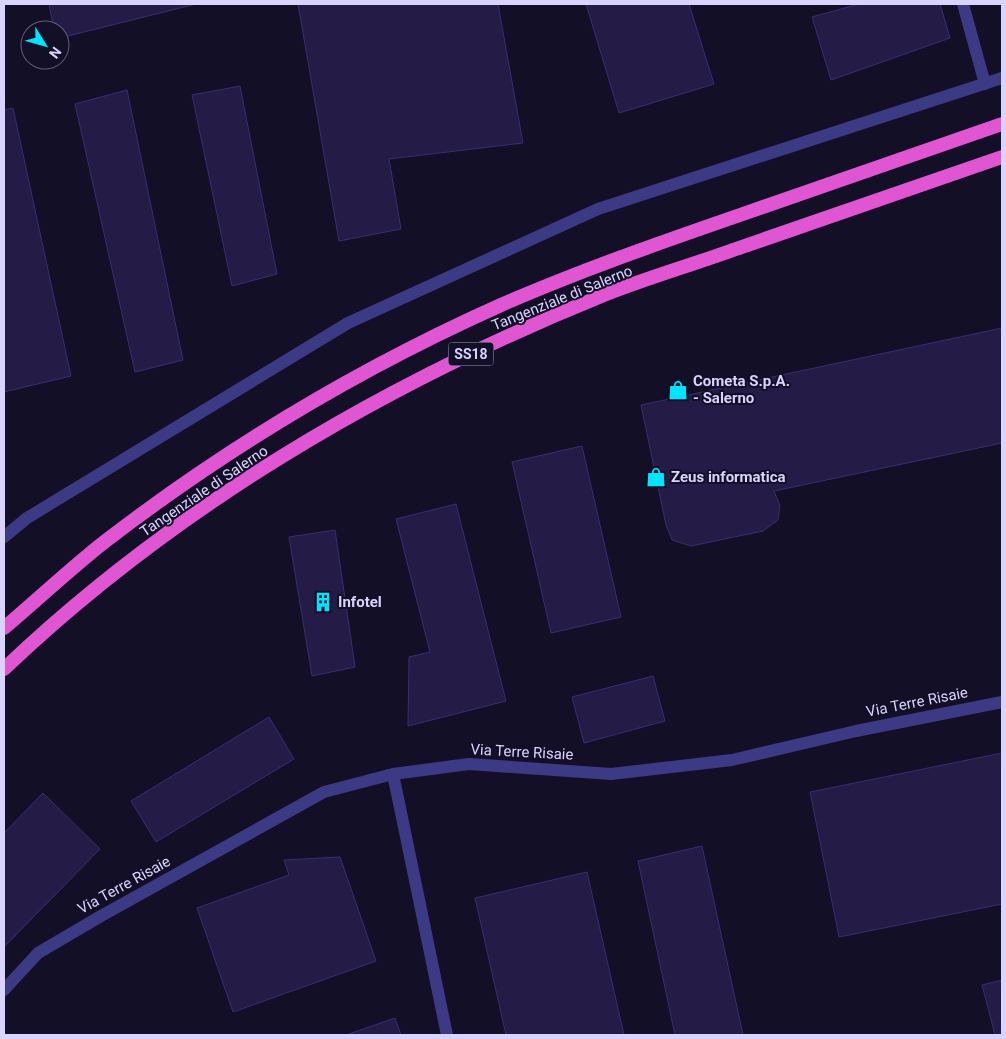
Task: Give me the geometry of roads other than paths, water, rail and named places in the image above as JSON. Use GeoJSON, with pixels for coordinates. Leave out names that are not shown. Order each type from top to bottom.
{"type":"FeatureCollection","features":[{"type":"Feature","properties":{"kind":"highway","name":"Tangenziale di Salerno"},"geometry":{"type":"LineString","coordinates":[[4,628],[102,544],[198,474],[262,432],[334,389],[416,346],[499,306],[618,258],[1002,124]]}},
{"type":"Feature","properties":{"kind":"highway","name":"Tangenziale di Salerno"},"geometry":{"type":"LineString","coordinates":[[4,669],[85,598],[215,500],[302,444],[444,366],[600,296],[1002,157]]}},
{"type":"Feature","properties":{"kind":"street"},"geometry":{"type":"LineString","coordinates":[[963,4],[985,84]]}},
{"type":"Feature","properties":{"kind":"street"},"geometry":{"type":"LineString","coordinates":[[4,537],[27,518],[348,323],[366,314],[598,208],[1002,78]]}},
{"type":"Feature","properties":{"kind":"street","name":"Via Terre Risaie"},"geometry":{"type":"LineString","coordinates":[[4,990],[38,953],[324,792],[393,774],[469,764],[611,774],[732,760],[856,731],[1002,702]]}},
{"type":"Feature","properties":{"kind":"street"},"geometry":{"type":"LineString","coordinates":[[393,774],[447,1035]]}},
{"type":"Feature","properties":{"kind":"place","name":"Cometa S.p.A. - Salerno"},"geometry":{"type":"Point","coordinates":[678,390]}},
{"type":"Feature","properties":{"kind":"place","name":"Zeus informatica"},"geometry":{"type":"Point","coordinates":[656,477]}},
{"type":"Feature","properties":{"kind":"place","name":"Infotel"},"geometry":{"type":"Point","coordinates":[323,602]}}]}
